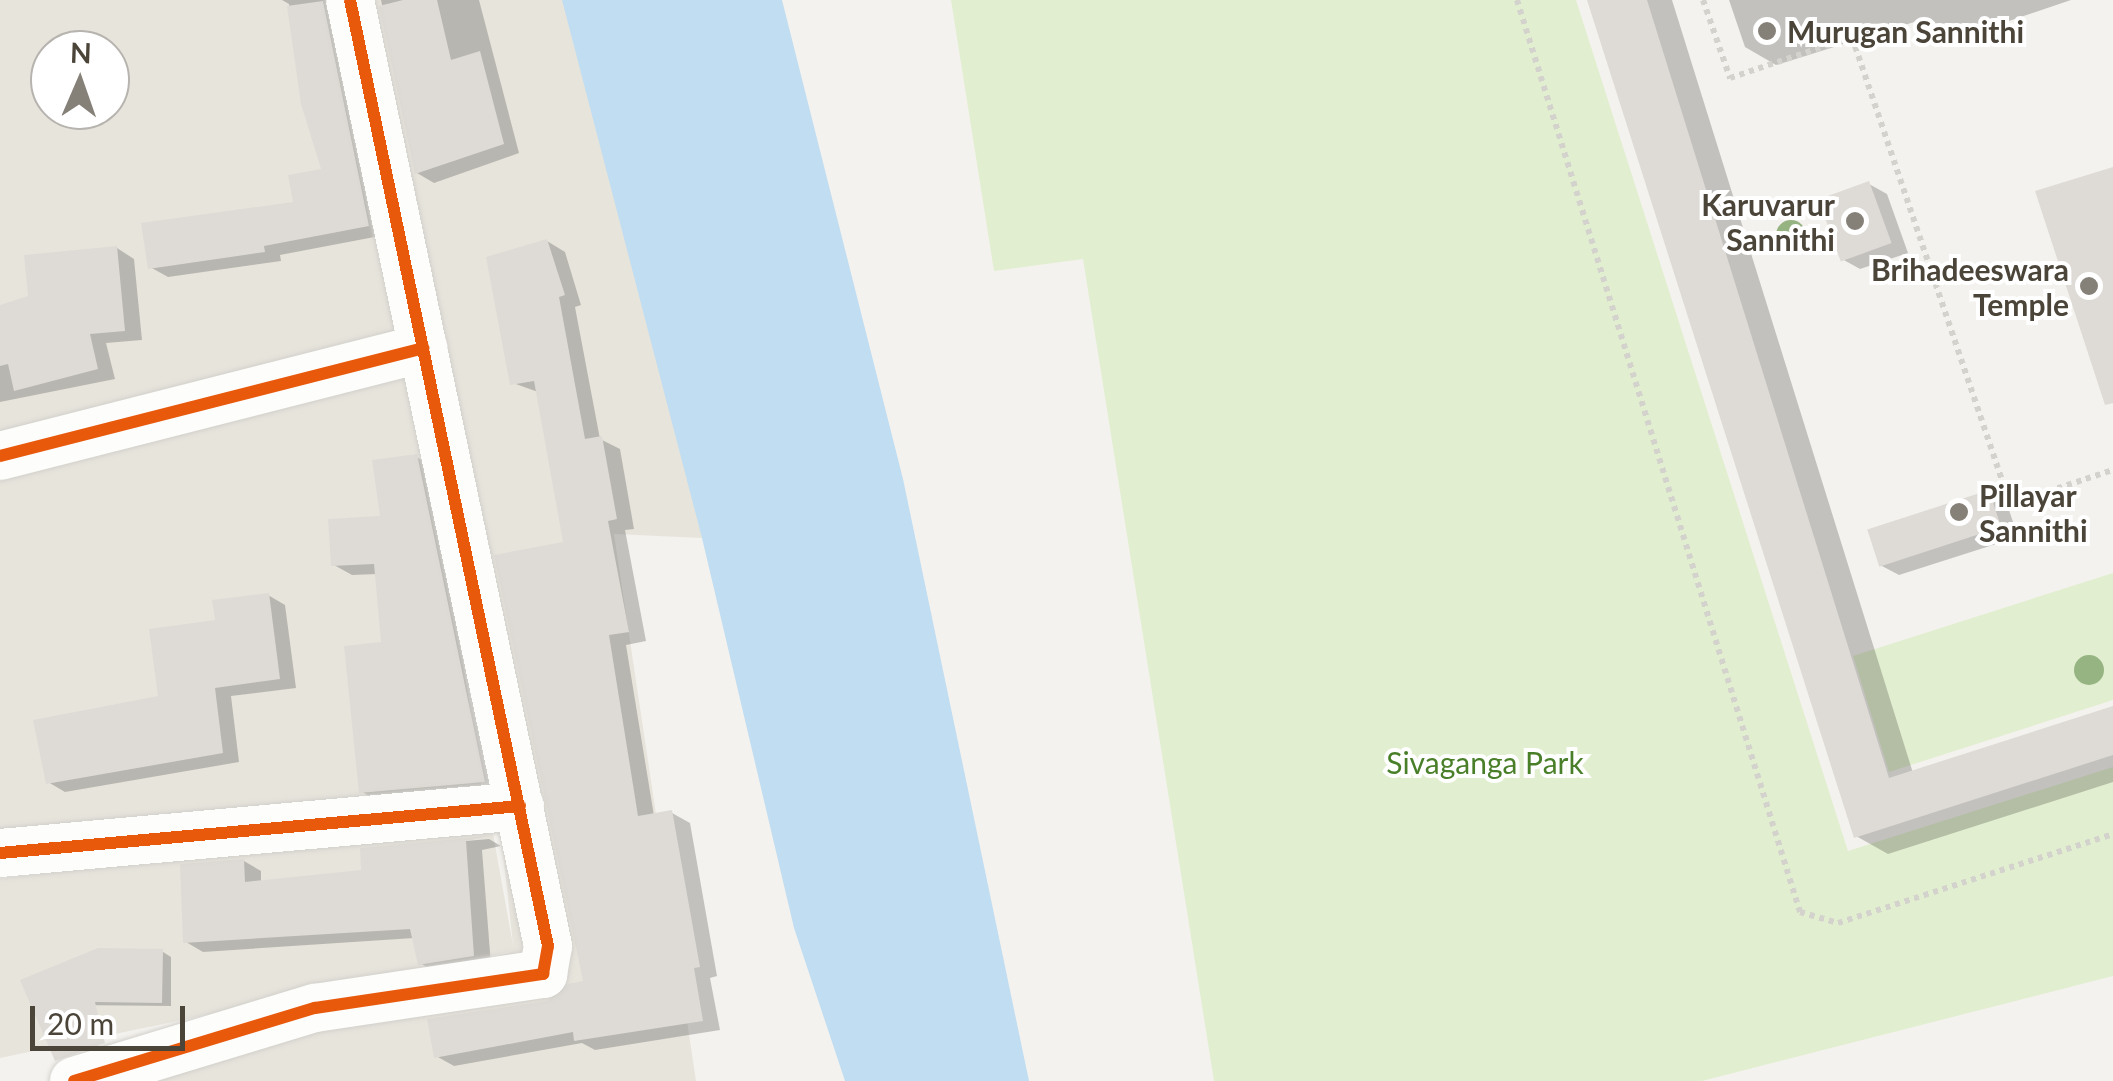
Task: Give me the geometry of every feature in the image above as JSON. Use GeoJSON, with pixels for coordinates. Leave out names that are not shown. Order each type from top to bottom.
{"type":"FeatureCollection","features":[{"type":"Feature","properties":{"kind":"street"},"geometry":{"type":"LineString","coordinates":[[74,1081],[160,1068],[315,1008],[543,974],[548,946],[350,0]]}},
{"type":"Feature","properties":{"kind":"street"},"geometry":{"type":"LineString","coordinates":[[0,456],[423,348]]}},
{"type":"Feature","properties":{"kind":"street"},"geometry":{"type":"LineString","coordinates":[[0,854],[520,806]]}},
{"type":"Feature","properties":{"kind":"path"},"geometry":{"type":"LineString","coordinates":[[1517,0],[1800,912],[1838,923],[2113,834]]}},
{"type":"Feature","properties":{"kind":"path"},"geometry":{"type":"LineString","coordinates":[[1703,0],[1730,78],[1852,37],[2010,504],[2113,470]]}},
{"type":"Feature","properties":{"kind":"shaded area"},"geometry":{"type":"Polygon","coordinates":[[[0,0],[737,0],[702,538],[614,534],[696,1081],[129,1081],[513,951],[0,1058],[0,879],[490,817],[513,945],[468,527],[443,526],[485,810],[0,875],[0,0]]]}},
{"type":"Feature","properties":{"kind":"green space","name":"Sivaganga Park"},"geometry":{"type":"Polygon","coordinates":[[[951,0],[1576,0],[1848,851],[2113,767],[2113,976],[1702,1081],[1214,1081],[1083,259],[994,271],[951,0]]]}},
{"type":"Feature","properties":{"kind":"green space"},"geometry":{"type":"Polygon","coordinates":[[[2113,573],[2113,700],[1889,772],[1853,656],[2113,573]]]}},
{"type":"Feature","properties":{"kind":"water"},"geometry":{"type":"Polygon","coordinates":[[[562,0],[782,0],[903,479],[1029,1081],[845,1081],[794,928],[702,538],[562,0]]]}},
{"type":"Feature","properties":{"kind":"building"},"geometry":{"type":"Polygon","coordinates":[[[403,0],[437,0],[451,60],[480,51],[504,144],[415,174],[379,6],[403,0]]]}},
{"type":"Feature","properties":{"kind":"building"},"geometry":{"type":"Polygon","coordinates":[[[1587,0],[1647,0],[1889,778],[2113,706],[2113,755],[1854,838],[1587,0]]]}},
{"type":"Feature","properties":{"kind":"building"},"geometry":{"type":"Polygon","coordinates":[[[323,1],[369,226],[264,246],[265,252],[148,269],[141,223],[293,202],[288,175],[321,169],[301,104],[287,6],[323,1]]]}},
{"type":"Feature","properties":{"kind":"building","name":"Brihadeeswara Temple"},"geometry":{"type":"Polygon","coordinates":[[[2113,167],[2113,403],[2105,405],[2035,191],[2113,167]]]}},
{"type":"Feature","properties":{"kind":"building","name":"Karuvarur Sannithi"},"geometry":{"type":"Polygon","coordinates":[[[1869,181],[1892,243],[1841,261],[1818,199],[1869,181]]]}},
{"type":"Feature","properties":{"kind":"building"},"geometry":{"type":"Polygon","coordinates":[[[547,239],[565,295],[559,297],[585,439],[602,436],[617,519],[608,521],[629,632],[609,635],[638,816],[672,810],[700,967],[694,968],[703,1021],[574,1041],[573,1032],[434,1058],[427,1019],[547,1001],[568,984],[583,981],[494,555],[563,542],[534,381],[510,385],[486,257],[547,239]]]}},
{"type":"Feature","properties":{"kind":"building"},"geometry":{"type":"Polygon","coordinates":[[[117,246],[125,331],[90,334],[98,369],[14,391],[8,364],[0,366],[0,305],[28,296],[24,255],[117,246]]]}},
{"type":"Feature","properties":{"kind":"building"},"geometry":{"type":"Polygon","coordinates":[[[417,454],[485,782],[359,793],[344,646],[381,642],[374,564],[331,566],[328,519],[380,516],[372,460],[417,454]]]}},
{"type":"Feature","properties":{"kind":"building","name":"Pillayar Sannithi"},"geometry":{"type":"Polygon","coordinates":[[[1989,490],[2001,527],[1879,567],[1867,530],[1989,490]]]}},
{"type":"Feature","properties":{"kind":"building"},"geometry":{"type":"Polygon","coordinates":[[[269,593],[280,679],[215,688],[223,753],[46,784],[33,720],[158,696],[149,629],[215,620],[212,600],[269,593]]]}},
{"type":"Feature","properties":{"kind":"building"},"geometry":{"type":"Polygon","coordinates":[[[489,836],[466,841],[474,956],[418,965],[410,929],[183,943],[180,864],[244,859],[245,882],[361,870],[360,848],[489,836]]]}},
{"type":"Feature","properties":{"kind":"building"},"geometry":{"type":"Polygon","coordinates":[[[98,948],[163,949],[162,1003],[95,1002],[105,1043],[55,1061],[20,980],[98,948]]]}},
{"type":"Feature","properties":{"kind":"cycle path"},"geometry":{"type":"LineString","coordinates":[[74,1081],[315,1008],[543,974],[548,946],[350,0]]}},
{"type":"Feature","properties":{"kind":"cycle path"},"geometry":{"type":"LineString","coordinates":[[0,456],[423,348]]}},
{"type":"Feature","properties":{"kind":"cycle path"},"geometry":{"type":"LineString","coordinates":[[0,853],[520,806]]}},
{"type":"Feature","properties":{"kind":"place","name":"Murugan Sannithi"},"geometry":{"type":"Point","coordinates":[1767,31]}},
{"type":"Feature","properties":{"kind":"place","name":"Karuvarur Sannithi"},"geometry":{"type":"Point","coordinates":[1855,221]}},
{"type":"Feature","properties":{"kind":"place","name":"Brihadeeswara Temple"},"geometry":{"type":"Point","coordinates":[2089,286]}},
{"type":"Feature","properties":{"kind":"place","name":"Pillayar Sannithi"},"geometry":{"type":"Point","coordinates":[1959,512]}}]}
